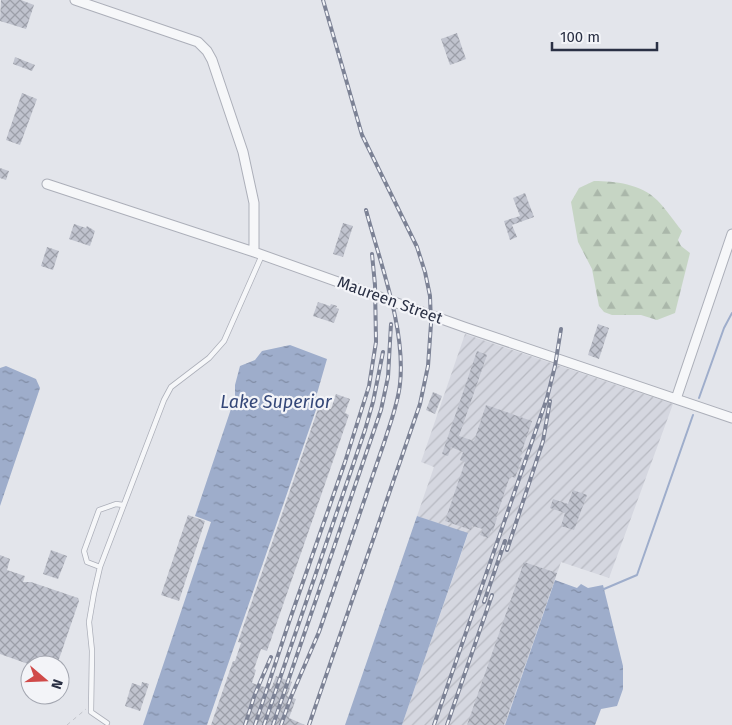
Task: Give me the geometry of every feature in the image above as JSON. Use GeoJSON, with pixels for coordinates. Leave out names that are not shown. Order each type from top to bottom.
{"type":"FeatureCollection","features":[{"type":"Feature","properties":{"kind":"street"},"geometry":{"type":"LineString","coordinates":[[76,0],[198,42],[207,51],[212,60],[243,152],[254,203],[258,254]]}},
{"type":"Feature","properties":{"kind":"street","name":"Maureen Street"},"geometry":{"type":"LineString","coordinates":[[47,184],[258,254],[464,327],[732,418]]}},
{"type":"Feature","properties":{"kind":"street"},"geometry":{"type":"LineString","coordinates":[[676,399],[732,234]]}},
{"type":"Feature","properties":{"kind":"lane"},"geometry":{"type":"LineString","coordinates":[[107,723],[91,712],[92,651],[89,622],[100,567],[164,400],[171,387],[209,358],[224,340],[258,254]]}},
{"type":"Feature","properties":{"kind":"lane"},"geometry":{"type":"LineString","coordinates":[[100,567],[87,562],[84,551],[98,510],[116,504],[123,505]]}},
{"type":"Feature","properties":{"kind":"path"},"geometry":{"type":"LineString","coordinates":[[67,725],[78,714],[91,706]]}},
{"type":"Feature","properties":{"kind":"shaded area"},"geometry":{"type":"Polygon","coordinates":[[[465,334],[673,404],[609,578],[561,562],[505,725],[402,725],[468,534],[417,516],[434,467],[421,462],[465,334]]]}},
{"type":"Feature","properties":{"kind":"green space"},"geometry":{"type":"Polygon","coordinates":[[[594,181],[627,184],[643,190],[660,204],[682,231],[678,240],[681,246],[690,253],[675,313],[657,320],[641,315],[612,315],[604,312],[599,306],[592,269],[578,242],[571,202],[579,188],[594,181]]]}},
{"type":"Feature","properties":{"kind":"water","name":"Lake Superior"},"geometry":{"type":"Polygon","coordinates":[[[290,345],[327,359],[316,397],[319,401],[207,725],[143,725],[211,522],[195,516],[235,397],[235,385],[240,366],[255,360],[262,351],[290,345]]]}},
{"type":"Feature","properties":{"kind":"water"},"geometry":{"type":"Polygon","coordinates":[[[6,366],[36,379],[40,388],[0,506],[0,368],[6,366]]]}},
{"type":"Feature","properties":{"kind":"water"},"geometry":{"type":"Polygon","coordinates":[[[417,516],[468,533],[402,725],[345,725],[417,516]]]}},
{"type":"Feature","properties":{"kind":"water"},"geometry":{"type":"Polygon","coordinates":[[[555,580],[577,588],[581,584],[588,588],[603,585],[623,666],[623,689],[617,706],[601,709],[595,725],[505,725],[555,580]]]}},
{"type":"Feature","properties":{"kind":"building"},"geometry":{"type":"Polygon","coordinates":[[[1,0],[21,0],[34,5],[26,29],[0,21],[1,0]]]}},
{"type":"Feature","properties":{"kind":"building"},"geometry":{"type":"Polygon","coordinates":[[[457,33],[466,59],[450,65],[441,39],[457,33]]]}},
{"type":"Feature","properties":{"kind":"building"},"geometry":{"type":"Polygon","coordinates":[[[15,57],[35,65],[32,71],[13,64],[15,57]]]}},
{"type":"Feature","properties":{"kind":"building"},"geometry":{"type":"Polygon","coordinates":[[[22,93],[37,99],[20,145],[6,140],[22,93]]]}},
{"type":"Feature","properties":{"kind":"building"},"geometry":{"type":"Polygon","coordinates":[[[0,168],[9,171],[6,180],[0,178],[0,168]]]}},
{"type":"Feature","properties":{"kind":"building"},"geometry":{"type":"Polygon","coordinates":[[[525,193],[534,217],[512,225],[517,237],[510,240],[504,221],[520,216],[513,198],[525,193]]]}},
{"type":"Feature","properties":{"kind":"building"},"geometry":{"type":"Polygon","coordinates":[[[343,223],[353,226],[343,257],[333,254],[343,223]]]}},
{"type":"Feature","properties":{"kind":"building"},"geometry":{"type":"Polygon","coordinates":[[[74,224],[86,228],[87,226],[95,231],[90,246],[69,239],[74,224]]]}},
{"type":"Feature","properties":{"kind":"building"},"geometry":{"type":"Polygon","coordinates":[[[47,247],[59,251],[53,270],[41,266],[47,247]]]}},
{"type":"Feature","properties":{"kind":"building"},"geometry":{"type":"Polygon","coordinates":[[[318,302],[337,306],[336,308],[339,309],[334,323],[313,316],[318,302]]]}},
{"type":"Feature","properties":{"kind":"building"},"geometry":{"type":"Polygon","coordinates":[[[598,324],[609,328],[599,359],[588,355],[598,324]]]}},
{"type":"Feature","properties":{"kind":"building"},"geometry":{"type":"Polygon","coordinates":[[[477,351],[487,355],[459,436],[474,441],[486,405],[532,421],[515,478],[510,476],[493,531],[491,530],[488,538],[480,535],[483,529],[472,526],[471,530],[445,521],[465,462],[460,460],[463,452],[451,447],[448,456],[442,454],[477,351]]]}},
{"type":"Feature","properties":{"kind":"building"},"geometry":{"type":"Polygon","coordinates":[[[433,392],[442,396],[435,414],[426,410],[433,392]]]}},
{"type":"Feature","properties":{"kind":"building"},"geometry":{"type":"Polygon","coordinates":[[[336,394],[350,399],[345,413],[349,415],[267,651],[261,649],[254,669],[256,670],[252,683],[271,689],[276,676],[292,682],[287,696],[296,699],[289,718],[305,725],[211,725],[233,661],[235,661],[241,643],[238,642],[319,406],[331,409],[336,394]]]}},
{"type":"Feature","properties":{"kind":"building"},"geometry":{"type":"Polygon","coordinates":[[[573,490],[587,495],[574,530],[561,526],[565,513],[550,508],[553,499],[568,504],[573,490]]]}},
{"type":"Feature","properties":{"kind":"building"},"geometry":{"type":"Polygon","coordinates":[[[188,515],[205,521],[179,601],[161,595],[188,515]]]}},
{"type":"Feature","properties":{"kind":"building"},"geometry":{"type":"Polygon","coordinates":[[[51,550],[67,556],[58,579],[43,574],[51,550]]]}},
{"type":"Feature","properties":{"kind":"building"},"geometry":{"type":"Polygon","coordinates":[[[0,555],[10,559],[7,570],[25,576],[23,582],[31,582],[78,598],[79,601],[60,655],[20,655],[20,661],[0,654],[0,555]]]}},
{"type":"Feature","properties":{"kind":"building"},"geometry":{"type":"Polygon","coordinates":[[[524,562],[557,573],[504,725],[467,725],[524,562]]]}},
{"type":"Feature","properties":{"kind":"building"},"geometry":{"type":"Polygon","coordinates":[[[142,682],[149,684],[140,711],[125,706],[132,683],[141,686],[142,682]]]}},
{"type":"Feature","properties":{"kind":"waterway"},"geometry":{"type":"LineString","coordinates":[[699,398],[724,328],[732,313]]}},
{"type":"Feature","properties":{"kind":"waterway"},"geometry":{"type":"LineString","coordinates":[[604,589],[637,575],[693,415]]}},
{"type":"Feature","properties":{"kind":"railway"},"geometry":{"type":"LineString","coordinates":[[309,725],[420,404],[428,366],[431,324],[430,296],[417,247],[362,135],[323,0]]}},
{"type":"Feature","properties":{"kind":"railway"},"geometry":{"type":"LineString","coordinates":[[281,725],[319,632],[385,440],[399,391],[401,363],[396,319],[366,210]]}},
{"type":"Feature","properties":{"kind":"railway"},"geometry":{"type":"LineString","coordinates":[[255,725],[369,386],[376,342],[375,285],[372,254]]}},
{"type":"Feature","properties":{"kind":"railway"},"geometry":{"type":"LineString","coordinates":[[273,725],[381,410],[388,377],[391,324]]}},
{"type":"Feature","properties":{"kind":"railway"},"geometry":{"type":"LineString","coordinates":[[434,725],[547,398],[561,329]]}},
{"type":"Feature","properties":{"kind":"railway"},"geometry":{"type":"LineString","coordinates":[[264,725],[365,430],[383,352]]}},
{"type":"Feature","properties":{"kind":"railway"},"geometry":{"type":"LineString","coordinates":[[507,550],[543,441],[550,401]]}},
{"type":"Feature","properties":{"kind":"railway"},"geometry":{"type":"LineString","coordinates":[[484,602],[505,541]]}},
{"type":"Feature","properties":{"kind":"railway"},"geometry":{"type":"LineString","coordinates":[[447,725],[492,595]]}},
{"type":"Feature","properties":{"kind":"railway"},"geometry":{"type":"LineString","coordinates":[[245,725],[255,694],[271,657]]}}]}
